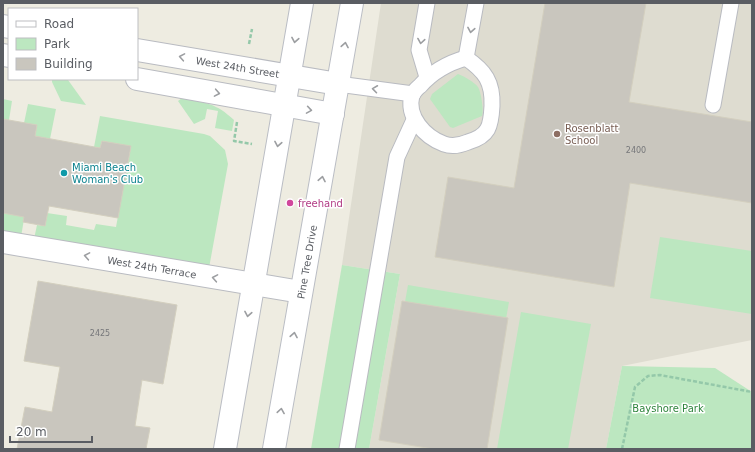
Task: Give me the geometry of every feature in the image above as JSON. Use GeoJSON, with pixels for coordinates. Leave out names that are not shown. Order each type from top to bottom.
{"type":"FeatureCollection","features":[{"type":"Feature","properties":{"kind":"main road"},"geometry":{"type":"LineString","coordinates":[[225,449],[302,3]]}},
{"type":"Feature","properties":{"kind":"main road","name":"Pine Tree Drive"},"geometry":{"type":"LineString","coordinates":[[274,449],[352,3]]}},
{"type":"Feature","properties":{"kind":"main road","name":"West 24th Street"},"geometry":{"type":"LineString","coordinates":[[138,50],[338,84]]}},
{"type":"Feature","properties":{"kind":"main road"},"geometry":{"type":"LineString","coordinates":[[138,79],[333,114]]}},
{"type":"Feature","properties":{"kind":"main road","name":"West 24th Terrace"},"geometry":{"type":"LineString","coordinates":[[3,245],[301,292]]}},
{"type":"Feature","properties":{"kind":"lane"},"geometry":{"type":"LineString","coordinates":[[427,3],[419,50],[427,77]]}},
{"type":"Feature","properties":{"kind":"lane"},"geometry":{"type":"LineString","coordinates":[[466,58],[476,3]]}},
{"type":"Feature","properties":{"kind":"lane"},"geometry":{"type":"LineString","coordinates":[[713,104],[731,3]]}},
{"type":"Feature","properties":{"kind":"lane"},"geometry":{"type":"LineString","coordinates":[[466,58],[480,67],[490,81],[493,98],[492,117],[488,132],[479,139],[458,146],[445,144],[428,135],[414,120],[411,108],[413,94],[427,77],[450,63],[466,58]]}},
{"type":"Feature","properties":{"kind":"lane"},"geometry":{"type":"LineString","coordinates":[[338,84],[413,94]]}},
{"type":"Feature","properties":{"kind":"lane"},"geometry":{"type":"LineString","coordinates":[[347,449],[397,157],[414,120]]}},
{"type":"Feature","properties":{"kind":"path"},"geometry":{"type":"LineString","coordinates":[[622,449],[635,387],[648,376],[660,375],[752,392]]}},
{"type":"Feature","properties":{"kind":"shaded area","name":"Rosenblatt School"},"geometry":{"type":"Polygon","coordinates":[[[381,3],[752,3],[752,340],[622,366],[606,449],[369,449],[400,274],[342,265],[381,3]]]}},
{"type":"Feature","properties":{"kind":"green space"},"geometry":{"type":"Polygon","coordinates":[[[458,74],[469,79],[478,87],[482,102],[483,114],[482,116],[453,128],[450,127],[430,99],[432,94],[458,74]]]}},
{"type":"Feature","properties":{"kind":"green space"},"geometry":{"type":"Polygon","coordinates":[[[52,80],[68,80],[86,105],[61,101],[52,80]]]}},
{"type":"Feature","properties":{"kind":"green space"},"geometry":{"type":"Polygon","coordinates":[[[182,98],[210,104],[222,110],[234,120],[232,131],[215,128],[218,111],[207,109],[205,119],[194,124],[178,101],[182,98]]]}},
{"type":"Feature","properties":{"kind":"green space"},"geometry":{"type":"Polygon","coordinates":[[[3,99],[12,101],[9,120],[3,119],[3,99]]]}},
{"type":"Feature","properties":{"kind":"green space"},"geometry":{"type":"Polygon","coordinates":[[[28,104],[56,109],[50,139],[35,136],[37,125],[24,123],[28,104]]]}},
{"type":"Feature","properties":{"kind":"green space"},"geometry":{"type":"Polygon","coordinates":[[[100,116],[204,134],[210,136],[225,150],[228,164],[209,268],[34,239],[37,225],[45,226],[47,213],[67,216],[66,225],[94,230],[96,224],[116,227],[131,147],[102,141],[100,148],[94,147],[100,116]]]}},
{"type":"Feature","properties":{"kind":"green space"},"geometry":{"type":"Polygon","coordinates":[[[3,213],[25,213],[21,237],[3,233],[3,213]]]}},
{"type":"Feature","properties":{"kind":"green space"},"geometry":{"type":"Polygon","coordinates":[[[660,237],[752,251],[752,314],[650,298],[660,237]]]}},
{"type":"Feature","properties":{"kind":"green space"},"geometry":{"type":"Polygon","coordinates":[[[342,265],[400,274],[369,449],[311,449],[342,265]]]}},
{"type":"Feature","properties":{"kind":"green space"},"geometry":{"type":"Polygon","coordinates":[[[408,285],[509,302],[498,364],[397,347],[408,285]]]}},
{"type":"Feature","properties":{"kind":"green space"},"geometry":{"type":"Polygon","coordinates":[[[521,312],[591,324],[568,449],[497,449],[521,312]]]}},
{"type":"Feature","properties":{"kind":"green space","name":"Bayshore Park"},"geometry":{"type":"Polygon","coordinates":[[[622,366],[715,368],[752,392],[752,449],[606,449],[622,366]]]}},
{"type":"Feature","properties":{"kind":"building"},"geometry":{"type":"Polygon","coordinates":[[[545,3],[646,3],[629,102],[752,122],[752,203],[630,183],[614,287],[435,257],[448,177],[514,188],[545,3]]]}},
{"type":"Feature","properties":{"kind":"building","name":"Miami Beach Woman's Club"},"geometry":{"type":"Polygon","coordinates":[[[3,119],[37,125],[35,136],[100,148],[102,141],[131,146],[118,218],[49,206],[45,226],[23,222],[24,217],[3,213],[3,119]]]}},
{"type":"Feature","properties":{"kind":"building"},"geometry":{"type":"Polygon","coordinates":[[[38,281],[177,305],[163,384],[142,380],[135,426],[150,428],[146,449],[17,449],[25,407],[52,412],[60,367],[24,361],[38,281]]]}},
{"type":"Feature","properties":{"kind":"building"},"geometry":{"type":"Polygon","coordinates":[[[402,301],[508,318],[487,449],[433,449],[379,440],[402,301]]]}},
{"type":"Feature","properties":{"kind":"place","name":"Rosenblatt School"},"geometry":{"type":"Point","coordinates":[557,134]}},
{"type":"Feature","properties":{"kind":"place","name":"Miami Beach Woman's Club"},"geometry":{"type":"Point","coordinates":[64,173]}},
{"type":"Feature","properties":{"kind":"place","name":"freehand"},"geometry":{"type":"Point","coordinates":[290,203]}}]}
